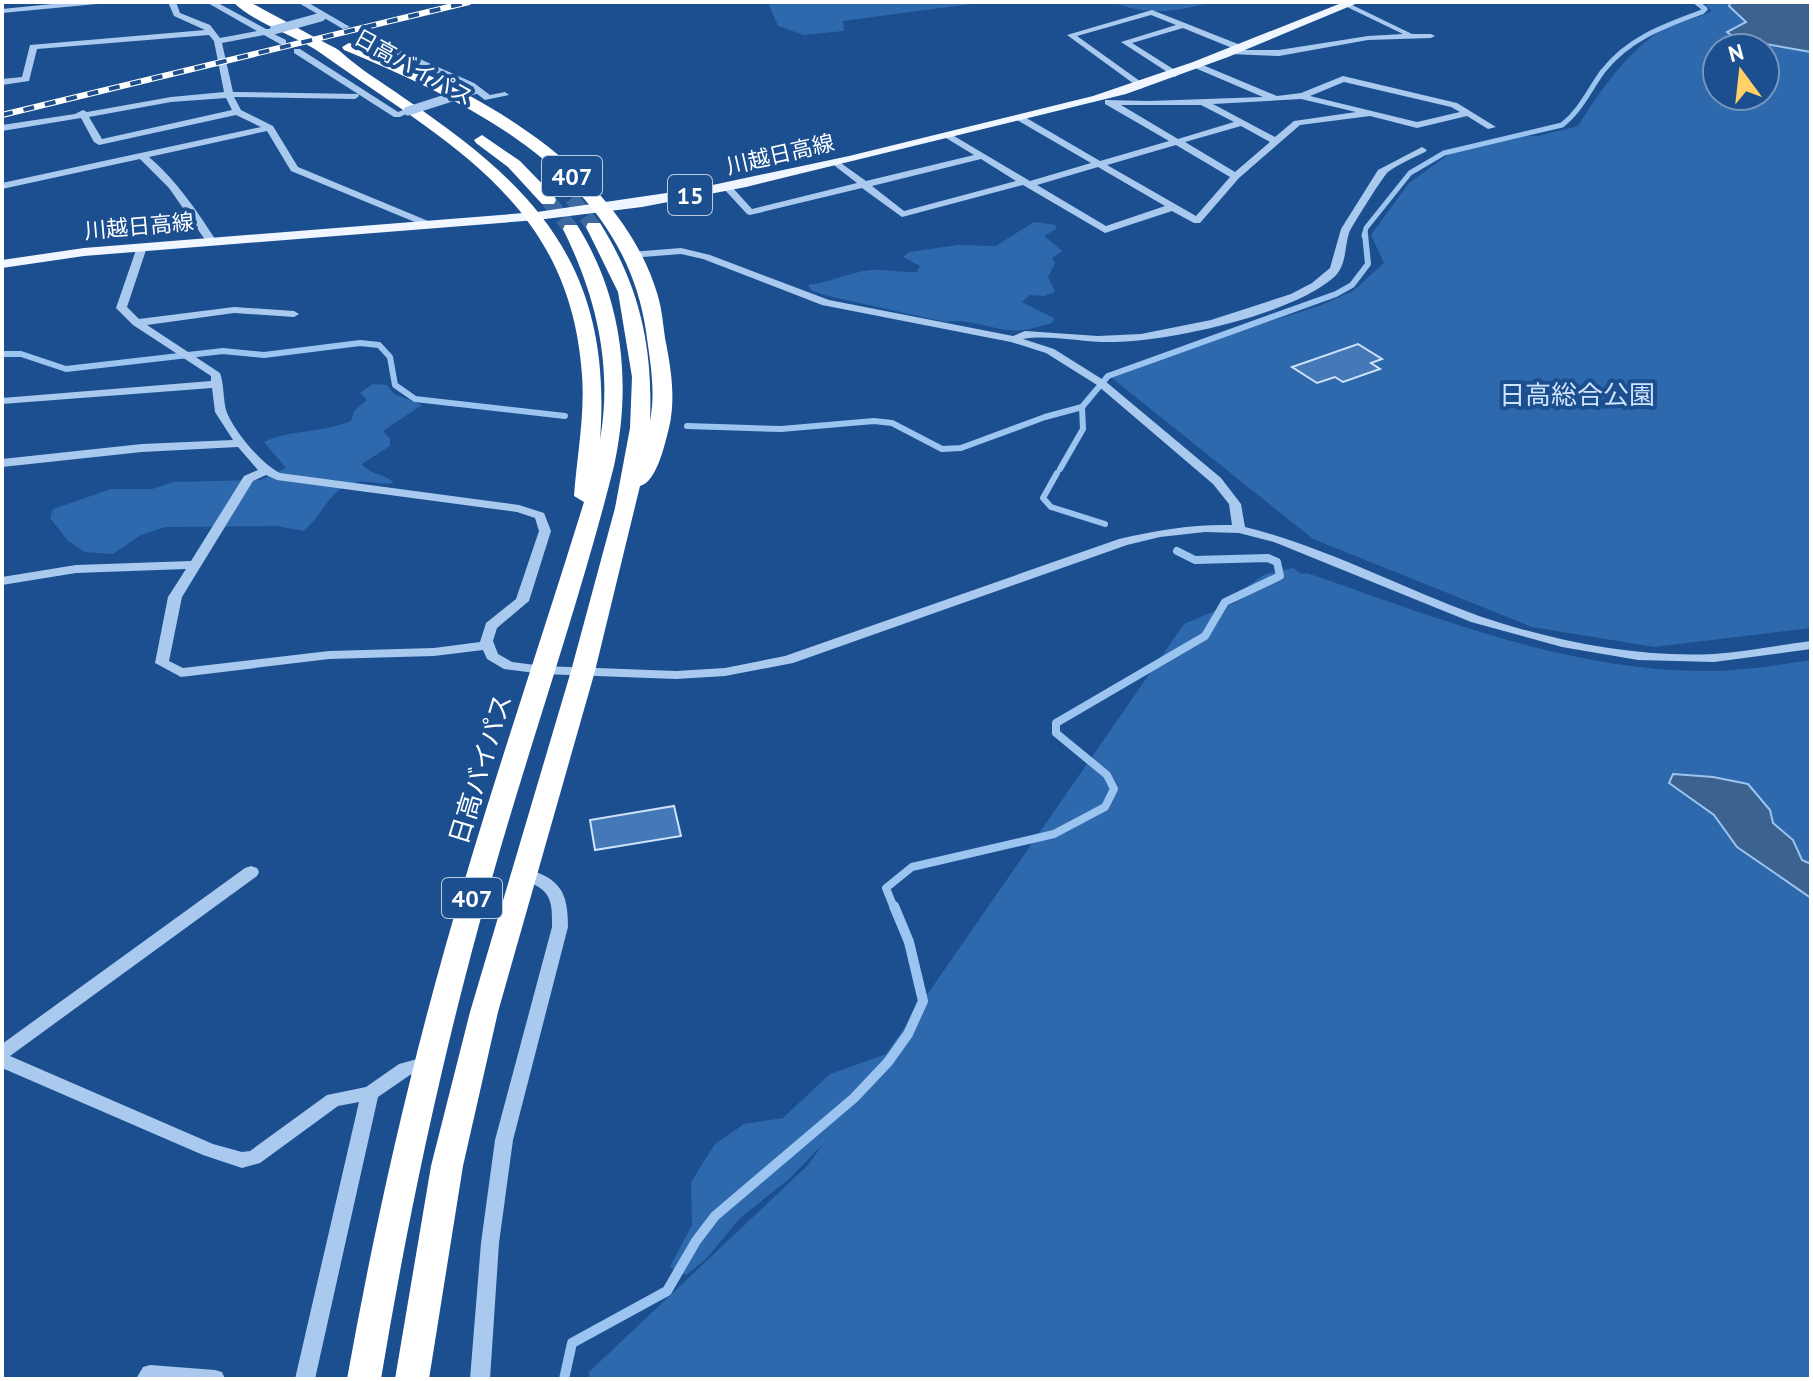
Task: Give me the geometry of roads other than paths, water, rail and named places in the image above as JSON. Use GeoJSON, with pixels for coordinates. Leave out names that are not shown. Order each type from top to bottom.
{"type":"FeatureCollection","features":[{"type":"Feature","properties":{"kind":"highway","name":"日高バイパス"},"geometry":{"type":"LineString","coordinates":[[240,2],[472,132],[514,164],[548,200]]}},
{"type":"Feature","properties":{"kind":"highway","name":"日高バイパス"},"geometry":{"type":"LineString","coordinates":[[268,2],[355,41],[487,124],[536,161],[572,198]]}},
{"type":"Feature","properties":{"kind":"highway","name":"407"},"geometry":{"type":"LineString","coordinates":[[355,41],[501,119],[547,154],[591,194],[604,209],[647,291],[661,362],[651,419],[583,671],[484,1012],[447,1166],[412,1379]]}},
{"type":"Feature","properties":{"kind":"highway","name":"407"},"geometry":{"type":"LineString","coordinates":[[322,48],[383,92],[450,134],[491,167],[550,233],[580,304],[602,415]]}},
{"type":"Feature","properties":{"kind":"highway","name":"407"},"geometry":{"type":"LineString","coordinates":[[594,227],[627,292],[651,419]]}},
{"type":"Feature","properties":{"kind":"highway","name":"日高バイパス"},"geometry":{"type":"LineString","coordinates":[[364,1379],[382,1270],[428,1063],[468,908],[582,541],[614,349],[601,296],[571,229]]}},
{"type":"Feature","properties":{"kind":"main road","name":"川越日高線"},"geometry":{"type":"LineString","coordinates":[[2,264],[142,247],[537,216],[729,189],[1104,99],[1198,66],[1351,3]]}},
{"type":"Feature","properties":{"kind":"street"},"geometry":{"type":"LineString","coordinates":[[2,11],[97,2]]}},
{"type":"Feature","properties":{"kind":"street"},"geometry":{"type":"LineString","coordinates":[[172,2],[177,14],[211,32],[218,41],[229,95],[237,112]]}},
{"type":"Feature","properties":{"kind":"street"},"geometry":{"type":"LineString","coordinates":[[210,2],[270,31],[283,42]]}},
{"type":"Feature","properties":{"kind":"street"},"geometry":{"type":"LineString","coordinates":[[301,2],[346,27]]}},
{"type":"Feature","properties":{"kind":"street"},"geometry":{"type":"LineString","coordinates":[[1351,3],[1411,36]]}},
{"type":"Feature","properties":{"kind":"street"},"geometry":{"type":"LineString","coordinates":[[1141,86],[1071,35],[1152,12],[1236,50],[1279,53],[1368,38],[1431,36]]}},
{"type":"Feature","properties":{"kind":"street"},"geometry":{"type":"LineString","coordinates":[[218,41],[324,16]]}},
{"type":"Feature","properties":{"kind":"street"},"geometry":{"type":"LineString","coordinates":[[1175,74],[1125,42],[1183,25]]}},
{"type":"Feature","properties":{"kind":"street"},"geometry":{"type":"LineString","coordinates":[[2,82],[26,79],[33,47],[211,32]]}},
{"type":"Feature","properties":{"kind":"street"},"geometry":{"type":"LineString","coordinates":[[355,41],[471,85],[488,98],[505,95]]}},
{"type":"Feature","properties":{"kind":"street"},"geometry":{"type":"LineString","coordinates":[[297,51],[397,115],[474,90]]}},
{"type":"Feature","properties":{"kind":"street"},"geometry":{"type":"LineString","coordinates":[[1198,66],[1276,99]]}},
{"type":"Feature","properties":{"kind":"street"},"geometry":{"type":"LineString","coordinates":[[1104,99],[1149,104],[1276,99],[1301,96],[1343,79],[1454,105],[1491,127]]}},
{"type":"Feature","properties":{"kind":"street"},"geometry":{"type":"LineString","coordinates":[[2,128],[48,123],[83,113],[229,95],[355,96]]}},
{"type":"Feature","properties":{"kind":"street"},"geometry":{"type":"LineString","coordinates":[[1301,96],[1417,125],[1469,113]]}},
{"type":"Feature","properties":{"kind":"street"},"geometry":{"type":"LineString","coordinates":[[1104,99],[1236,176]]}},
{"type":"Feature","properties":{"kind":"street"},"geometry":{"type":"LineString","coordinates":[[1202,102],[1276,141]]}},
{"type":"Feature","properties":{"kind":"street"},"geometry":{"type":"LineString","coordinates":[[83,113],[99,142],[237,112],[270,128],[294,169],[430,225]]}},
{"type":"Feature","properties":{"kind":"street"},"geometry":{"type":"LineString","coordinates":[[1020,118],[1197,221],[1236,176],[1297,123],[1371,113]]}},
{"type":"Feature","properties":{"kind":"street"},"geometry":{"type":"LineString","coordinates":[[838,164],[902,214],[1099,165],[1242,123]]}},
{"type":"Feature","properties":{"kind":"street"},"geometry":{"type":"LineString","coordinates":[[2,186],[270,128]]}},
{"type":"Feature","properties":{"kind":"street"},"geometry":{"type":"LineString","coordinates":[[949,136],[1105,230],[1170,208]]}},
{"type":"Feature","properties":{"kind":"street"},"geometry":{"type":"LineString","coordinates":[[1013,339],[1025,334],[1141,337],[1253,311],[1303,294],[1332,273],[1343,253],[1345,231],[1375,190],[1381,172],[1422,150]]}},
{"type":"Feature","properties":{"kind":"street"},"geometry":{"type":"LineString","coordinates":[[729,189],[750,212],[982,156]]}},
{"type":"Feature","properties":{"kind":"street"},"geometry":{"type":"LineString","coordinates":[[143,157],[163,172],[212,242]]}},
{"type":"Feature","properties":{"kind":"street"},"geometry":{"type":"LineString","coordinates":[[142,247],[121,308],[137,323],[217,379],[221,412],[241,443],[266,471],[277,476],[519,509],[540,516],[545,531],[522,601],[491,626],[488,645],[492,656],[509,666],[676,675],[725,672],[788,660],[1123,542],[1190,529],[1239,529],[1278,539],[1476,619],[1562,643],[1638,656],[1714,658],[1811,645]]}},
{"type":"Feature","properties":{"kind":"street"},"geometry":{"type":"LineString","coordinates":[[630,255],[681,251],[706,257],[826,303],[1013,339],[1050,351],[1094,378],[1217,481],[1235,504],[1239,529]]}},
{"type":"Feature","properties":{"kind":"street"},"geometry":{"type":"LineString","coordinates":[[137,323],[234,310],[294,314]]}},
{"type":"Feature","properties":{"kind":"street"},"geometry":{"type":"LineString","coordinates":[[2,401],[122,394],[217,379]]}},
{"type":"Feature","properties":{"kind":"street"},"geometry":{"type":"LineString","coordinates":[[2,463],[142,448],[241,443]]}},
{"type":"Feature","properties":{"kind":"street"},"geometry":{"type":"LineString","coordinates":[[266,471],[248,479],[175,597],[162,663],[181,673],[329,655],[434,652],[488,645]]}},
{"type":"Feature","properties":{"kind":"street"},"geometry":{"type":"LineString","coordinates":[[2,581],[76,569],[193,565]]}},
{"type":"Feature","properties":{"kind":"street"},"geometry":{"type":"LineString","coordinates":[[2,1053],[251,872]]}},
{"type":"Feature","properties":{"kind":"street"},"geometry":{"type":"LineString","coordinates":[[480,1379],[490,1243],[504,1140],[560,927],[561,898],[551,885],[525,874]]}},
{"type":"Feature","properties":{"kind":"street"},"geometry":{"type":"LineString","coordinates":[[2,1060],[209,1150],[242,1160],[254,1158],[333,1100],[370,1093],[405,1069],[428,1063]]}},
{"type":"Feature","properties":{"kind":"street"},"geometry":{"type":"LineString","coordinates":[[305,1379],[370,1093]]}},
{"type":"Feature","properties":{"kind":"street"},"geometry":{"type":"LineString","coordinates":[[146,1379],[150,1374],[215,1379]]}},
{"type":"Feature","properties":{"kind":"waterway"},"geometry":{"type":"LineString","coordinates":[[1364,236],[1366,228],[1410,173],[1444,153],[1562,125],[1580,106],[1613,60],[1648,34],[1702,12],[1705,9],[1696,2]]}},
{"type":"Feature","properties":{"kind":"waterway"},"geometry":{"type":"LineString","coordinates":[[1082,407],[1108,376],[1336,294],[1352,285],[1368,264],[1365,234]]}},
{"type":"Feature","properties":{"kind":"waterway"},"geometry":{"type":"LineString","coordinates":[[2,354],[21,354],[66,369],[223,351],[264,355],[360,343],[379,345],[390,357],[395,385],[415,399],[565,416]]}},
{"type":"Feature","properties":{"kind":"waterway"},"geometry":{"type":"LineString","coordinates":[[687,426],[781,429],[874,421],[892,423],[942,449],[961,448],[1045,417],[1082,407]]}},
{"type":"Feature","properties":{"kind":"waterway"},"geometry":{"type":"LineString","coordinates":[[1060,469],[1083,429],[1082,407]]}},
{"type":"Feature","properties":{"kind":"waterway"},"geometry":{"type":"LineString","coordinates":[[1057,473],[1043,498],[1051,507],[1105,524]]}},
{"type":"Feature","properties":{"kind":"waterway"},"geometry":{"type":"LineString","coordinates":[[894,908],[886,888],[912,867],[1054,834],[1105,807],[1114,789],[1107,775],[1056,733],[1056,723],[1205,636],[1225,602],[1280,576],[1277,562],[1268,558],[1195,560],[1177,551]]}},
{"type":"Feature","properties":{"kind":"waterway"},"geometry":{"type":"LineString","coordinates":[[564,1379],[572,1343],[667,1291],[696,1241],[715,1216],[854,1098],[888,1062],[908,1034],[923,1001],[909,942],[894,906]]}},
{"type":"Feature","properties":{"kind":"tunnel"},"geometry":{"type":"LineString","coordinates":[[572,198],[594,227]]}},
{"type":"Feature","properties":{"kind":"tunnel"},"geometry":{"type":"LineString","coordinates":[[548,200],[571,229]]}},
{"type":"Feature","properties":{"kind":"railway"},"geometry":{"type":"LineString","coordinates":[[2,115],[469,2]]}},
{"type":"Feature","properties":{"kind":"park label","name":"日高総合公園"},"geometry":{"type":"Point","coordinates":[1577,394]}}]}
